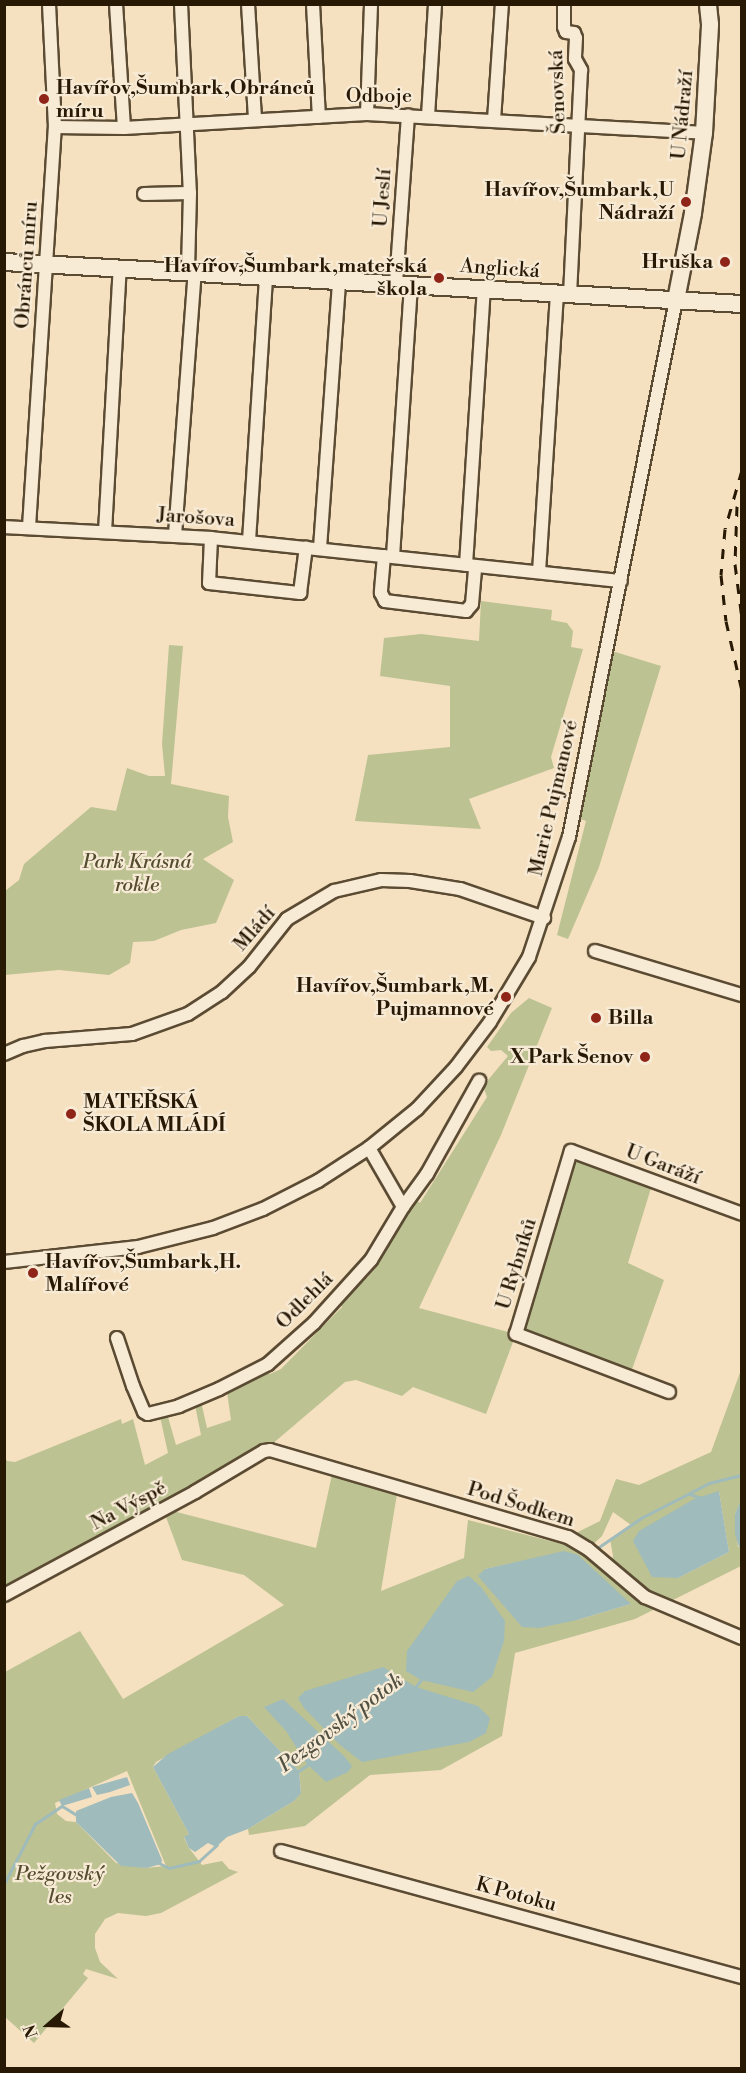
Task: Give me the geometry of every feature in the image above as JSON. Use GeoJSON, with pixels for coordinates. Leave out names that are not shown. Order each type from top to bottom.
{"type":"FeatureCollection","features":[{"type":"Feature","properties":{"kind":"street","name":"Obránců míru"},"geometry":{"type":"LineString","coordinates":[[29,527],[55,127],[49,4]]}},
{"type":"Feature","properties":{"kind":"street"},"geometry":{"type":"LineString","coordinates":[[116,4],[124,128]]}},
{"type":"Feature","properties":{"kind":"street"},"geometry":{"type":"LineString","coordinates":[[175,535],[192,271],[188,125],[181,4]]}},
{"type":"Feature","properties":{"kind":"street"},"geometry":{"type":"LineString","coordinates":[[248,4],[255,120]]}},
{"type":"Feature","properties":{"kind":"street"},"geometry":{"type":"LineString","coordinates":[[313,4],[319,117]]}},
{"type":"Feature","properties":{"kind":"street"},"geometry":{"type":"LineString","coordinates":[[367,114],[371,4]]}},
{"type":"Feature","properties":{"kind":"street"},"geometry":{"type":"LineString","coordinates":[[428,116],[435,4]]}},
{"type":"Feature","properties":{"kind":"street"},"geometry":{"type":"LineString","coordinates":[[494,120],[502,4]]}},
{"type":"Feature","properties":{"kind":"street","name":"Šenovská"},"geometry":{"type":"LineString","coordinates":[[539,572],[580,127],[581,70],[575,59],[576,38],[574,33],[566,32],[564,27],[564,4]]}},
{"type":"Feature","properties":{"kind":"street","name":"U Nádraží"},"geometry":{"type":"LineString","coordinates":[[676,300],[693,213],[704,133],[710,24],[708,4]]}},
{"type":"Feature","properties":{"kind":"street","name":"Odboje"},"geometry":{"type":"LineString","coordinates":[[55,127],[124,128],[367,114],[704,133]]}},
{"type":"Feature","properties":{"kind":"street","name":"U Jeslí"},"geometry":{"type":"LineString","coordinates":[[389,556],[404,284],[408,115]]}},
{"type":"Feature","properties":{"kind":"street"},"geometry":{"type":"LineString","coordinates":[[144,194],[190,194]]}},
{"type":"Feature","properties":{"kind":"street","name":"Anglická"},"geometry":{"type":"LineString","coordinates":[[4,262],[741,304]]}},
{"type":"Feature","properties":{"kind":"street"},"geometry":{"type":"LineString","coordinates":[[105,532],[120,267]]}},
{"type":"Feature","properties":{"kind":"street"},"geometry":{"type":"LineString","coordinates":[[249,541],[266,276]]}},
{"type":"Feature","properties":{"kind":"street"},"geometry":{"type":"LineString","coordinates":[[320,548],[339,280]]}},
{"type":"Feature","properties":{"kind":"street"},"geometry":{"type":"LineString","coordinates":[[389,556],[381,593],[385,602],[465,610],[472,604],[471,565],[484,289]]}},
{"type":"Feature","properties":{"kind":"street","name":"Marie Pujmanové"},"geometry":{"type":"LineString","coordinates":[[4,1263],[138,1247],[213,1228],[263,1209],[318,1181],[369,1148],[417,1109],[463,1058],[516,981],[544,918],[569,837],[676,300]]}},
{"type":"Feature","properties":{"kind":"street","name":"Jarošova"},"geometry":{"type":"LineString","coordinates":[[4,527],[249,541],[621,581]]}},
{"type":"Feature","properties":{"kind":"street"},"geometry":{"type":"LineString","coordinates":[[211,538],[209,583],[300,593],[306,547]]}},
{"type":"Feature","properties":{"kind":"street","name":"Mládí"},"geometry":{"type":"LineString","coordinates":[[4,1054],[23,1046],[45,1041],[132,1034],[188,1014],[222,992],[249,967],[287,919],[334,891],[381,880],[410,881],[460,889],[544,918]]}},
{"type":"Feature","properties":{"kind":"street"},"geometry":{"type":"LineString","coordinates":[[595,951],[741,996]]}},
{"type":"Feature","properties":{"kind":"street","name":"Odlehlá"},"geometry":{"type":"LineString","coordinates":[[117,1338],[137,1395],[144,1412],[148,1414],[179,1406],[268,1364],[314,1323],[371,1260],[403,1207],[427,1174],[479,1081]]}},
{"type":"Feature","properties":{"kind":"street"},"geometry":{"type":"LineString","coordinates":[[369,1148],[403,1207]]}},
{"type":"Feature","properties":{"kind":"street","name":"U Garáží"},"geometry":{"type":"LineString","coordinates":[[571,1151],[741,1214]]}},
{"type":"Feature","properties":{"kind":"street","name":"U Rybníků"},"geometry":{"type":"LineString","coordinates":[[571,1151],[516,1334],[669,1392]]}},
{"type":"Feature","properties":{"kind":"street","name":"Na Výspě"},"geometry":{"type":"LineString","coordinates":[[4,1595],[195,1492],[264,1450],[270,1450]]}},
{"type":"Feature","properties":{"kind":"street","name":"Pod Šodkem"},"geometry":{"type":"LineString","coordinates":[[270,1450],[568,1537],[588,1550],[645,1597],[741,1638]]}},
{"type":"Feature","properties":{"kind":"street","name":"K Potoku"},"geometry":{"type":"LineString","coordinates":[[281,1851],[741,1977]]}},
{"type":"Feature","properties":{"kind":"green space"},"geometry":{"type":"Polygon","coordinates":[[[481,601],[552,610],[551,620],[567,623],[573,631],[571,647],[583,649],[551,757],[554,768],[469,799],[481,829],[355,821],[368,755],[450,747],[450,686],[380,676],[384,638],[421,634],[479,641],[481,601]]]}},
{"type":"Feature","properties":{"kind":"green space","name":"Park Krásná rokle"},"geometry":{"type":"Polygon","coordinates":[[[169,645],[183,646],[171,784],[229,796],[228,817],[233,842],[203,859],[234,880],[216,923],[181,930],[154,941],[133,942],[130,963],[109,975],[59,970],[5,975],[5,891],[19,880],[24,864],[91,807],[116,811],[127,768],[149,776],[165,776],[162,744],[169,645]]]}},
{"type":"Feature","properties":{"kind":"green space"},"geometry":{"type":"Polygon","coordinates":[[[612,651],[661,666],[599,867],[568,939],[557,935],[586,821],[580,819],[612,651]]]}},
{"type":"Feature","properties":{"kind":"green space","name":"Pežgovský les"},"geometry":{"type":"Polygon","coordinates":[[[529,998],[552,1008],[501,1135],[419,1308],[516,1334],[486,1414],[413,1387],[402,1396],[356,1380],[345,1382],[264,1451],[165,1509],[316,1548],[333,1470],[398,1488],[381,1591],[464,1558],[468,1520],[578,1548],[657,1608],[635,1619],[515,1653],[502,1736],[441,1770],[370,1775],[305,1826],[249,1835],[248,1829],[294,1801],[301,1792],[299,1771],[247,1716],[239,1716],[156,1762],[153,1767],[189,1834],[184,1838],[189,1848],[202,1865],[222,1861],[229,1869],[238,1872],[161,1913],[146,1916],[118,1913],[105,1919],[95,1934],[95,1948],[100,1962],[118,1979],[86,1969],[83,1974],[88,1978],[34,2043],[5,2017],[5,1672],[80,1631],[123,1699],[284,1605],[244,1575],[182,1560],[163,1509],[5,1595],[4,1455],[7,1461],[15,1462],[121,1419],[122,1424],[133,1419],[145,1465],[168,1453],[159,1412],[166,1410],[176,1445],[201,1435],[194,1400],[200,1397],[207,1428],[231,1420],[227,1392],[262,1371],[270,1374],[281,1369],[342,1307],[338,1301],[359,1276],[367,1278],[376,1267],[415,1199],[420,1203],[487,1097],[483,1086],[508,1056],[501,1050],[491,1051],[487,1047],[511,1013],[529,998]],[[550,1555],[485,1569],[577,1620],[631,1604],[550,1555]],[[127,1771],[55,1803],[57,1814],[66,1821],[76,1822],[116,1863],[146,1868],[166,1866],[127,1771]]]}},
{"type":"Feature","properties":{"kind":"green space"},"geometry":{"type":"Polygon","coordinates":[[[574,1160],[651,1188],[628,1263],[664,1280],[631,1372],[522,1332],[574,1160]]]}},
{"type":"Feature","properties":{"kind":"green space"},"geometry":{"type":"Polygon","coordinates":[[[741,1370],[742,1500],[735,1514],[738,1547],[741,1547],[741,1566],[663,1605],[610,1568],[613,1556],[610,1539],[631,1525],[613,1512],[602,1536],[588,1549],[568,1537],[600,1521],[616,1479],[639,1485],[711,1452],[741,1370]],[[719,1491],[678,1578],[729,1552],[719,1491]]]}},
{"type":"Feature","properties":{"kind":"water"},"geometry":{"type":"Polygon","coordinates":[[[719,1491],[729,1552],[678,1578],[652,1577],[633,1541],[639,1531],[694,1499],[719,1491]]]}},
{"type":"Feature","properties":{"kind":"water"},"geometry":{"type":"Polygon","coordinates":[[[741,1500],[741,1547],[739,1547],[735,1534],[735,1514],[741,1500]]]}},
{"type":"Feature","properties":{"kind":"water"},"geometry":{"type":"Polygon","coordinates":[[[564,1551],[578,1555],[631,1604],[577,1620],[539,1628],[522,1627],[478,1576],[485,1569],[564,1551]]]}},
{"type":"Feature","properties":{"kind":"water"},"geometry":{"type":"Polygon","coordinates":[[[469,1576],[481,1587],[505,1621],[504,1641],[492,1677],[473,1692],[421,1680],[406,1671],[407,1651],[457,1581],[469,1576]]]}},
{"type":"Feature","properties":{"kind":"water"},"geometry":{"type":"Polygon","coordinates":[[[383,1667],[416,1687],[478,1706],[490,1718],[486,1733],[469,1742],[362,1762],[340,1745],[304,1708],[298,1698],[305,1691],[383,1667]]]}},
{"type":"Feature","properties":{"kind":"water"},"geometry":{"type":"Polygon","coordinates":[[[283,1699],[345,1757],[352,1766],[348,1772],[326,1782],[307,1764],[286,1731],[264,1707],[283,1699]]]}},
{"type":"Feature","properties":{"kind":"water"},"geometry":{"type":"Polygon","coordinates":[[[239,1716],[247,1716],[299,1771],[301,1793],[294,1801],[248,1829],[227,1837],[216,1847],[208,1843],[195,1852],[189,1848],[184,1837],[189,1834],[153,1767],[168,1754],[239,1716]]]}},
{"type":"Feature","properties":{"kind":"water"},"geometry":{"type":"Polygon","coordinates":[[[127,1777],[130,1785],[110,1792],[97,1795],[92,1787],[127,1777]]]}},
{"type":"Feature","properties":{"kind":"water"},"geometry":{"type":"Polygon","coordinates":[[[89,1788],[92,1797],[62,1806],[59,1800],[89,1788]]]}},
{"type":"Feature","properties":{"kind":"water"},"geometry":{"type":"Polygon","coordinates":[[[132,1793],[162,1860],[161,1864],[147,1868],[121,1866],[76,1822],[76,1811],[111,1797],[132,1793]]]}},
{"type":"Feature","properties":{"kind":"waterway","name":"Pezgovský potok"},"geometry":{"type":"LineString","coordinates":[[593,1551],[641,1518],[709,1483],[742,1475]]}},
{"type":"Feature","properties":{"kind":"waterway"},"geometry":{"type":"LineString","coordinates":[[689,1494],[702,1498]]}},
{"type":"Feature","properties":{"kind":"waterway","name":"Pezgovský potok"},"geometry":{"type":"LineString","coordinates":[[414,1689],[423,1677]]}},
{"type":"Feature","properties":{"kind":"waterway","name":"Pezgovský potok"},"geometry":{"type":"LineString","coordinates":[[297,1772],[309,1764]]}},
{"type":"Feature","properties":{"kind":"waterway","name":"Pezgovský potok"},"geometry":{"type":"LineString","coordinates":[[4,1884],[35,1824],[62,1806],[78,1816]]}},
{"type":"Feature","properties":{"kind":"waterway","name":"Pezgovský potok"},"geometry":{"type":"LineString","coordinates":[[159,1863],[169,1868],[199,1861],[217,1845]]}},
{"type":"Feature","properties":{"kind":"railway"},"geometry":{"type":"LineString","coordinates":[[742,470],[725,529],[721,575],[726,621],[742,691]]}},
{"type":"Feature","properties":{"kind":"railway"},"geometry":{"type":"LineString","coordinates":[[737,506],[735,564],[742,619]]}},
{"type":"Feature","properties":{"kind":"place","name":"Havířov,Šumbark,Obránců míru"},"geometry":{"type":"Point","coordinates":[44,99]}},
{"type":"Feature","properties":{"kind":"place","name":"Havířov,Šumbark,U Nádraží"},"geometry":{"type":"Point","coordinates":[686,202]}},
{"type":"Feature","properties":{"kind":"place","name":"Hruška"},"geometry":{"type":"Point","coordinates":[725,262]}},
{"type":"Feature","properties":{"kind":"place","name":"Havířov,Šumbark,mateřská škola"},"geometry":{"type":"Point","coordinates":[439,278]}},
{"type":"Feature","properties":{"kind":"place","name":"Havířov,Šumbark,M. Pujmannové"},"geometry":{"type":"Point","coordinates":[506,997]}},
{"type":"Feature","properties":{"kind":"place","name":"Billa"},"geometry":{"type":"Point","coordinates":[596,1018]}},
{"type":"Feature","properties":{"kind":"place","name":"X Park Šenov"},"geometry":{"type":"Point","coordinates":[645,1057]}},
{"type":"Feature","properties":{"kind":"place","name":"MATEŘSKÁ ŠKOLA MLÁDÍ"},"geometry":{"type":"Point","coordinates":[71,1114]}},
{"type":"Feature","properties":{"kind":"place","name":"Havířov,Šumbark,H. Malířové"},"geometry":{"type":"Point","coordinates":[33,1273]}}]}
